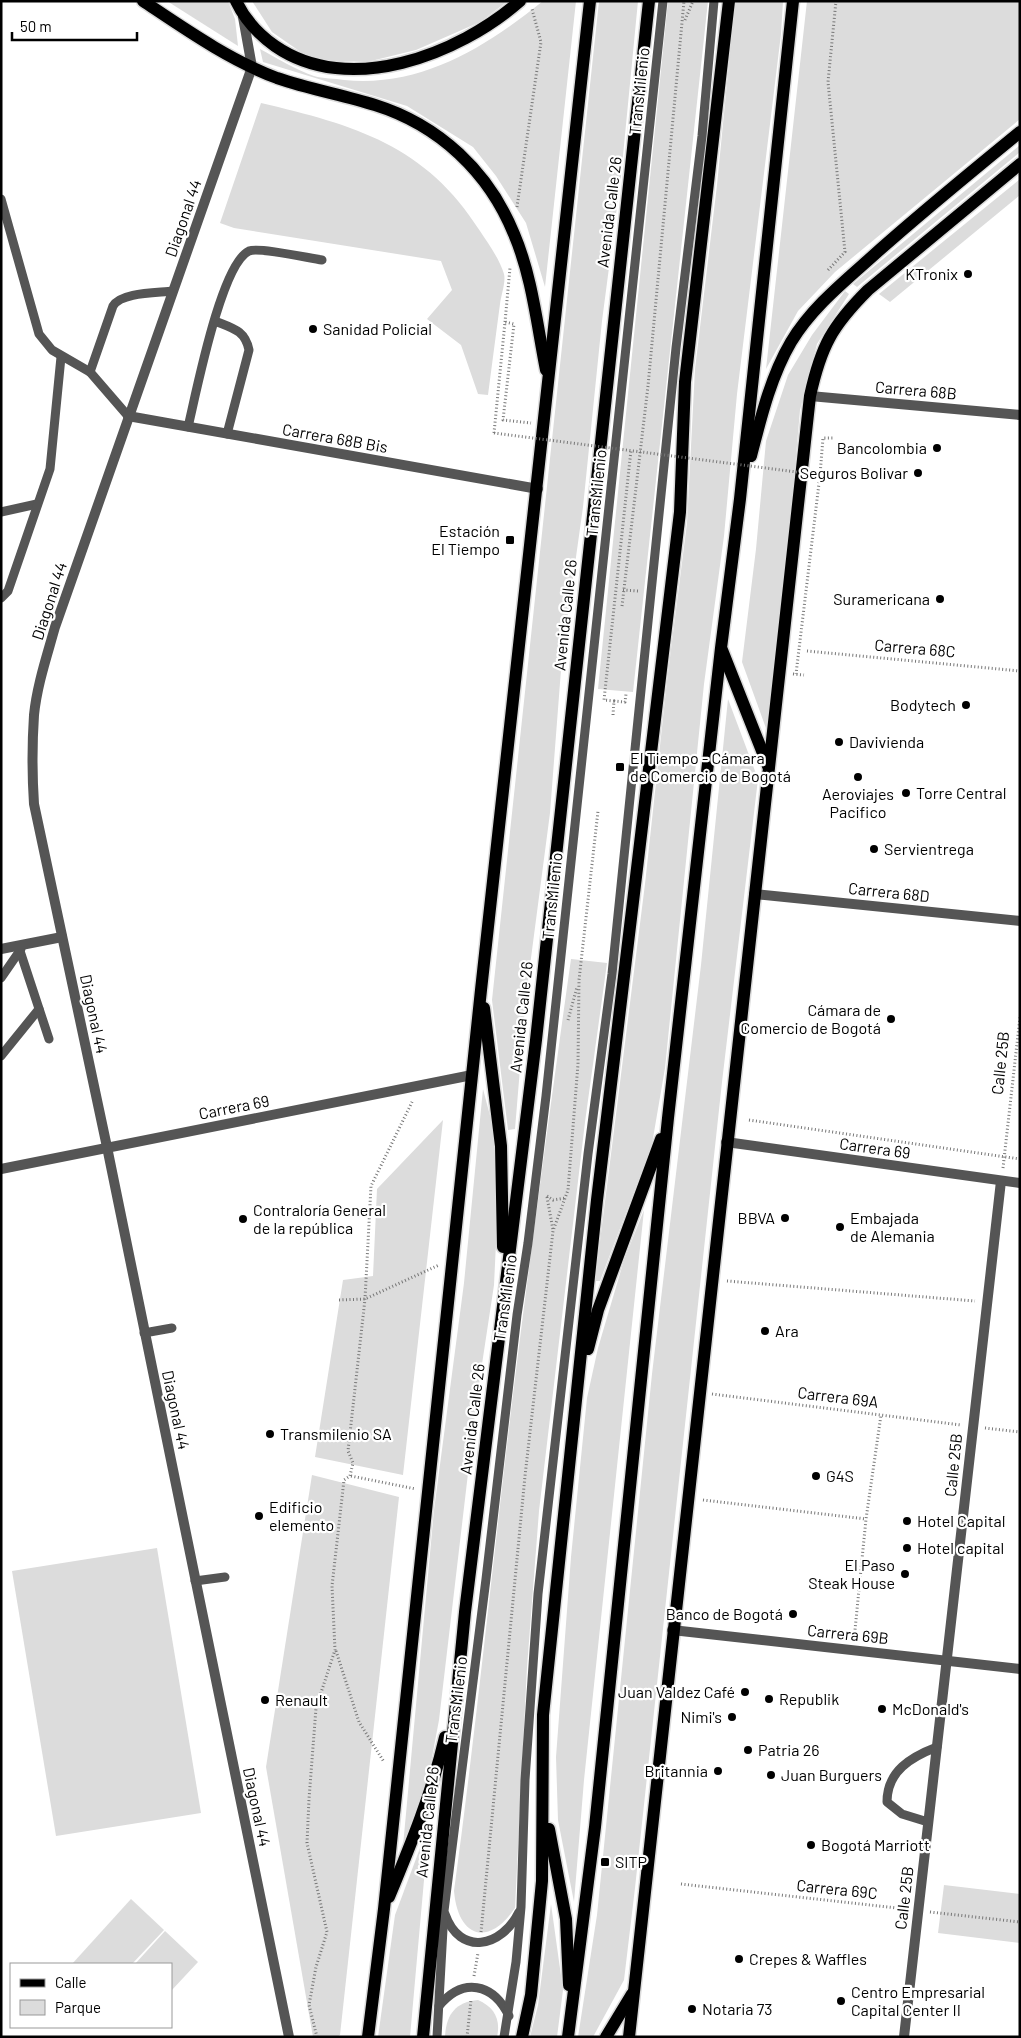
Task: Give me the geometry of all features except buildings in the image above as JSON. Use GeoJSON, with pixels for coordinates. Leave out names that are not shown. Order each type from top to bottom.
{"type":"FeatureCollection","features":[{"type":"Feature","properties":{"kind":"main road"},"geometry":{"type":"LineString","coordinates":[[143,1],[196,36],[252,67],[277,78],[376,105],[426,128],[453,146],[488,185],[514,232],[526,272],[549,384]]}},
{"type":"Feature","properties":{"kind":"main road"},"geometry":{"type":"LineString","coordinates":[[236,1],[243,17],[265,39],[289,55],[322,68],[350,69],[404,61],[442,49],[490,23],[520,1]]}},
{"type":"Feature","properties":{"kind":"main road","name":"Avenida Calle 26"},"geometry":{"type":"LineString","coordinates":[[368,2037],[384,1908],[481,990],[538,489],[590,1]]}},
{"type":"Feature","properties":{"kind":"main road","name":"Avenida Calle 26"},"geometry":{"type":"LineString","coordinates":[[423,2037],[458,1680],[536,1040],[649,1]]}},
{"type":"Feature","properties":{"kind":"main road"},"geometry":{"type":"LineString","coordinates":[[522,2037],[531,1995],[542,1881],[544,1715],[597,1200],[680,512],[685,382],[729,1]]}},
{"type":"Feature","properties":{"kind":"main road"},"geometry":{"type":"LineString","coordinates":[[568,2037],[595,1826],[668,1118],[721,648],[740,500],[793,1]]}},
{"type":"Feature","properties":{"kind":"main road"},"geometry":{"type":"LineString","coordinates":[[740,500],[765,404],[777,371],[791,342],[814,310],[898,234],[1020,132]]}},
{"type":"Feature","properties":{"kind":"main road"},"geometry":{"type":"LineString","coordinates":[[629,2037],[672,1630],[810,396],[818,361],[829,336],[850,308],[868,290],[1020,164]]}},
{"type":"Feature","properties":{"kind":"main road"},"geometry":{"type":"LineString","coordinates":[[721,648],[768,768]]}},
{"type":"Feature","properties":{"kind":"main road"},"geometry":{"type":"LineString","coordinates":[[481,990],[501,1146],[503,1302]]}},
{"type":"Feature","properties":{"kind":"main road"},"geometry":{"type":"LineString","coordinates":[[577,1395],[598,1310],[668,1118]]}},
{"type":"Feature","properties":{"kind":"main road"},"geometry":{"type":"LineString","coordinates":[[384,1908],[425,1808],[437,1771],[458,1680]]}},
{"type":"Feature","properties":{"kind":"main road"},"geometry":{"type":"LineString","coordinates":[[543,1788],[552,1854],[566,1919],[571,2017]]}},
{"type":"Feature","properties":{"kind":"main road"},"geometry":{"type":"LineString","coordinates":[[606,2037],[634,1990]]}},
{"type":"Feature","properties":{"kind":"street","name":"Diagonal 44"},"geometry":{"type":"LineString","coordinates":[[243,17],[252,67],[55,627],[34,713],[32,768],[34,804],[107,1147],[289,2037]]}},
{"type":"Feature","properties":{"kind":"street","name":"Carrera 68B"},"geometry":{"type":"LineString","coordinates":[[810,396],[1020,415]]}},
{"type":"Feature","properties":{"kind":"street","name":"Carrera 68B Bis"},"geometry":{"type":"LineString","coordinates":[[128,416],[538,489]]}},
{"type":"Feature","properties":{"kind":"street","name":"Carrera 68D"},"geometry":{"type":"LineString","coordinates":[[754,894],[1020,921]]}},
{"type":"Feature","properties":{"kind":"street"},"geometry":{"type":"LineString","coordinates":[[1,949],[22,948],[62,937]]}},
{"type":"Feature","properties":{"kind":"street","name":"Carrera 69"},"geometry":{"type":"LineString","coordinates":[[1,1169],[472,1075]]}},
{"type":"Feature","properties":{"kind":"street","name":"Carrera 69"},"geometry":{"type":"LineString","coordinates":[[726,1142],[1020,1184]]}},
{"type":"Feature","properties":{"kind":"street","name":"Calle 25B"},"geometry":{"type":"LineString","coordinates":[[904,2037],[1001,1181]]}},
{"type":"Feature","properties":{"kind":"street","name":"Carrera 69B"},"geometry":{"type":"LineString","coordinates":[[672,1630],[1020,1669]]}},
{"type":"Feature","properties":{"kind":"lane","name":"TransMilenio"},"geometry":{"type":"LineString","coordinates":[[437,2037],[444,1911],[517,1315],[546,1096],[663,1]]}},
{"type":"Feature","properties":{"kind":"lane"},"geometry":{"type":"LineString","coordinates":[[504,2037],[509,2016],[521,1907],[525,1780],[538,1594],[588,1154],[612,974],[676,348],[702,136],[714,1]]}},
{"type":"Feature","properties":{"kind":"lane"},"geometry":{"type":"LineString","coordinates":[[1,199],[39,334],[52,350],[61,357],[90,372],[128,416]]}},
{"type":"Feature","properties":{"kind":"lane"},"geometry":{"type":"LineString","coordinates":[[188,427],[220,300],[236,265],[250,251],[322,260]]}},
{"type":"Feature","properties":{"kind":"lane"},"geometry":{"type":"LineString","coordinates":[[90,372],[114,306],[118,300],[126,297],[173,291]]}},
{"type":"Feature","properties":{"kind":"lane"},"geometry":{"type":"LineString","coordinates":[[214,321],[239,332],[247,338],[249,350],[227,434]]}},
{"type":"Feature","properties":{"kind":"lane"},"geometry":{"type":"LineString","coordinates":[[1,598],[8,591],[50,469],[61,357]]}},
{"type":"Feature","properties":{"kind":"lane"},"geometry":{"type":"LineString","coordinates":[[1,512],[37,504]]}},
{"type":"Feature","properties":{"kind":"lane"},"geometry":{"type":"LineString","coordinates":[[1,978],[22,948]]}},
{"type":"Feature","properties":{"kind":"lane"},"geometry":{"type":"LineString","coordinates":[[22,948],[49,1039]]}},
{"type":"Feature","properties":{"kind":"lane"},"geometry":{"type":"LineString","coordinates":[[1,1056],[39,1009]]}},
{"type":"Feature","properties":{"kind":"lane"},"geometry":{"type":"LineString","coordinates":[[144,1333],[172,1328]]}},
{"type":"Feature","properties":{"kind":"lane"},"geometry":{"type":"LineString","coordinates":[[195,1581],[225,1577]]}},
{"type":"Feature","properties":{"kind":"lane"},"geometry":{"type":"LineString","coordinates":[[928,1822],[902,1814],[887,1802],[887,1788],[896,1773],[914,1756],[937,1747]]}},
{"type":"Feature","properties":{"kind":"lane"},"geometry":{"type":"LineString","coordinates":[[444,1911],[448,1923],[456,1933],[467,1940],[480,1943],[498,1938],[512,1925],[521,1907]]}},
{"type":"Feature","properties":{"kind":"lane"},"geometry":{"type":"LineString","coordinates":[[439,2007],[448,1996],[459,1990],[472,1987],[488,1991],[502,2001],[509,2016]]}},
{"type":"Feature","properties":{"kind":"path"},"geometry":{"type":"LineString","coordinates":[[514,232],[541,42],[529,1]]}},
{"type":"Feature","properties":{"kind":"path"},"geometry":{"type":"LineString","coordinates":[[622,606],[648,386],[684,1]]}},
{"type":"Feature","properties":{"kind":"path"},"geometry":{"type":"LineString","coordinates":[[682,28],[693,1]]}},
{"type":"Feature","properties":{"kind":"path"},"geometry":{"type":"LineString","coordinates":[[828,270],[844,252],[828,82],[836,1]]}},
{"type":"Feature","properties":{"kind":"path"},"geometry":{"type":"LineString","coordinates":[[511,261],[494,433],[820,475]]}},
{"type":"Feature","properties":{"kind":"path"},"geometry":{"type":"LineString","coordinates":[[505,322],[514,324],[503,420],[544,424]]}},
{"type":"Feature","properties":{"kind":"path"},"geometry":{"type":"LineString","coordinates":[[796,674],[824,438],[834,438]]}},
{"type":"Feature","properties":{"kind":"path"},"geometry":{"type":"LineString","coordinates":[[626,692],[625,702],[604,700],[631,450]]}},
{"type":"Feature","properties":{"kind":"path"},"geometry":{"type":"LineString","coordinates":[[624,590],[638,591],[637,600]]}},
{"type":"Feature","properties":{"kind":"path","name":"Carrera 68C"},"geometry":{"type":"LineString","coordinates":[[808,651],[1020,671]]}},
{"type":"Feature","properties":{"kind":"path"},"geometry":{"type":"LineString","coordinates":[[613,714],[614,701]]}},
{"type":"Feature","properties":{"kind":"path"},"geometry":{"type":"LineString","coordinates":[[467,2037],[472,1987],[480,1943],[525,1476],[553,1231],[566,1198],[578,1064],[579,980],[598,810]]}},
{"type":"Feature","properties":{"kind":"path","name":"Calle 25B"},"geometry":{"type":"LineString","coordinates":[[1001,1181],[1020,1017]]}},
{"type":"Feature","properties":{"kind":"path"},"geometry":{"type":"LineString","coordinates":[[384,1762],[359,1722],[335,1650],[332,1586],[344,1480],[350,1476],[353,1463],[348,1451],[365,1299],[371,1186],[421,1085]]}},
{"type":"Feature","properties":{"kind":"path"},"geometry":{"type":"LineString","coordinates":[[749,1120],[1020,1159]]}},
{"type":"Feature","properties":{"kind":"path"},"geometry":{"type":"LineString","coordinates":[[547,1196],[553,1200],[566,1198]]}},
{"type":"Feature","properties":{"kind":"path"},"geometry":{"type":"LineString","coordinates":[[340,1300],[365,1299],[441,1264]]}},
{"type":"Feature","properties":{"kind":"path"},"geometry":{"type":"LineString","coordinates":[[711,1279],[987,1302]]}},
{"type":"Feature","properties":{"kind":"path","name":"Carrera 69A"},"geometry":{"type":"LineString","coordinates":[[699,1392],[1020,1432]]}},
{"type":"Feature","properties":{"kind":"path"},"geometry":{"type":"LineString","coordinates":[[853,1650],[866,1518],[881,1415]]}},
{"type":"Feature","properties":{"kind":"path"},"geometry":{"type":"LineString","coordinates":[[350,1476],[428,1492]]}},
{"type":"Feature","properties":{"kind":"path"},"geometry":{"type":"LineString","coordinates":[[687,1498],[866,1518]]}},
{"type":"Feature","properties":{"kind":"path"},"geometry":{"type":"LineString","coordinates":[[317,2037],[309,2005],[316,1967],[327,1932],[307,1843],[309,1799],[316,1708],[335,1650]]}},
{"type":"Feature","properties":{"kind":"path","name":"Carrera 69C"},"geometry":{"type":"LineString","coordinates":[[681,1884],[1020,1922]]}},
{"type":"Feature","properties":{"kind":"green space"},"geometry":{"type":"Polygon","coordinates":[[[167,1],[228,1],[235,19],[238,46],[167,1]]]}},
{"type":"Feature","properties":{"kind":"green space"},"geometry":{"type":"Polygon","coordinates":[[[252,1],[508,1],[480,22],[416,50],[371,61],[333,61],[305,55],[272,32],[252,1]]]}},
{"type":"Feature","properties":{"kind":"green space"},"geometry":{"type":"Polygon","coordinates":[[[543,1],[576,1],[545,287],[526,223],[496,176],[473,147],[407,106],[263,62],[260,49],[293,67],[318,77],[372,81],[400,78],[426,71],[451,61],[499,34],[543,1]]]}},
{"type":"Feature","properties":{"kind":"green space"},"geometry":{"type":"Polygon","coordinates":[[[599,1],[638,1],[621,176],[602,321],[583,507],[562,657],[550,813],[526,996],[515,1129],[508,1130],[492,1000],[599,1]]]}},
{"type":"Feature","properties":{"kind":"green space"},"geometry":{"type":"Polygon","coordinates":[[[668,1],[708,1],[633,692],[598,689],[668,1]]]}},
{"type":"Feature","properties":{"kind":"green space"},"geometry":{"type":"Polygon","coordinates":[[[735,1],[783,1],[781,34],[737,394],[724,536],[704,684],[665,1068],[652,1144],[600,1281],[595,1281],[645,884],[667,681],[687,523],[695,369],[717,185],[735,1]]]}},
{"type":"Feature","properties":{"kind":"green space"},"geometry":{"type":"Polygon","coordinates":[[[807,1],[1020,1],[1020,119],[835,272],[798,311],[766,369],[807,1]]]}},
{"type":"Feature","properties":{"kind":"green space"},"geometry":{"type":"Polygon","coordinates":[[[261,103],[327,120],[357,130],[385,143],[411,159],[436,178],[459,202],[490,246],[504,274],[488,395],[478,394],[461,345],[427,319],[452,290],[441,261],[234,228],[220,223],[261,103]]]}},
{"type":"Feature","properties":{"kind":"green space"},"geometry":{"type":"Polygon","coordinates":[[[1020,145],[1020,152],[857,287],[853,284],[1020,145]]]}},
{"type":"Feature","properties":{"kind":"green space"},"geometry":{"type":"Polygon","coordinates":[[[1020,179],[1020,195],[890,302],[879,294],[1020,179]]]}},
{"type":"Feature","properties":{"kind":"green space"},"geometry":{"type":"Polygon","coordinates":[[[845,291],[849,294],[817,344],[800,410],[785,583],[767,731],[742,662],[756,549],[766,441],[788,375],[812,335],[845,291]]]}},
{"type":"Feature","properties":{"kind":"green space"},"geometry":{"type":"Polygon","coordinates":[[[728,699],[758,779],[722,1082],[635,1888],[624,1980],[593,2037],[578,2037],[597,1915],[652,1374],[701,965],[728,699]]]}},
{"type":"Feature","properties":{"kind":"green space"},"geometry":{"type":"Polygon","coordinates":[[[571,959],[607,963],[585,1122],[539,1511],[527,1667],[515,1908],[505,1921],[495,1929],[476,1932],[461,1919],[454,1891],[517,1362],[571,959]]]}},
{"type":"Feature","properties":{"kind":"green space"},"geometry":{"type":"Polygon","coordinates":[[[483,1089],[493,1127],[498,1201],[494,1285],[477,1397],[439,1720],[429,1773],[403,1846],[434,1510],[464,1283],[483,1089]]]}},
{"type":"Feature","properties":{"kind":"green space"},"geometry":{"type":"Polygon","coordinates":[[[443,1120],[403,1475],[315,1457],[343,1280],[373,1276],[377,1189],[443,1120]]]}},
{"type":"Feature","properties":{"kind":"green space"},"geometry":{"type":"Polygon","coordinates":[[[644,1210],[584,1780],[574,1902],[558,1820],[556,1757],[571,1557],[587,1398],[598,1348],[624,1260],[644,1210]]]}},
{"type":"Feature","properties":{"kind":"green space"},"geometry":{"type":"Polygon","coordinates":[[[312,1475],[399,1497],[340,2035],[337,2037],[313,2037],[266,1767],[312,1475]]]}},
{"type":"Feature","properties":{"kind":"green space"},"geometry":{"type":"Polygon","coordinates":[[[157,1548],[201,1813],[56,1836],[12,1571],[157,1548]]]}},
{"type":"Feature","properties":{"kind":"green space"},"geometry":{"type":"Polygon","coordinates":[[[429,1824],[410,2037],[378,2037],[395,1915],[429,1824]]]}},
{"type":"Feature","properties":{"kind":"green space"},"geometry":{"type":"Polygon","coordinates":[[[944,1885],[1020,1894],[1020,1943],[938,1933],[944,1885]]]}},
{"type":"Feature","properties":{"kind":"green space"},"geometry":{"type":"Polygon","coordinates":[[[131,1899],[164,1930],[133,1963],[73,1963],[131,1899]]]}},
{"type":"Feature","properties":{"kind":"green space"},"geometry":{"type":"Polygon","coordinates":[[[551,1904],[563,1990],[557,2037],[530,2037],[538,2005],[551,1904]]]}},
{"type":"Feature","properties":{"kind":"green space"},"geometry":{"type":"Polygon","coordinates":[[[165,1931],[198,1962],[172,1990],[172,1963],[136,1963],[165,1931]]]}},
{"type":"Feature","properties":{"kind":"green space"},"geometry":{"type":"Polygon","coordinates":[[[478,2000],[488,2006],[495,2014],[498,2025],[497,2037],[445,2037],[447,2022],[453,2011],[463,2004],[478,2000]]]}},
{"type":"Feature","properties":{"kind":"place","name":"KTronix"},"geometry":{"type":"Point","coordinates":[968,274]}},
{"type":"Feature","properties":{"kind":"place","name":"Sanidad Policial"},"geometry":{"type":"Point","coordinates":[313,329]}},
{"type":"Feature","properties":{"kind":"place","name":"Bancolombia"},"geometry":{"type":"Point","coordinates":[937,448]}},
{"type":"Feature","properties":{"kind":"place","name":"Seguros Bolivar"},"geometry":{"type":"Point","coordinates":[918,473]}},
{"type":"Feature","properties":{"kind":"place","name":"Estación El Tiempo"},"geometry":{"type":"Point","coordinates":[510,540]}},
{"type":"Feature","properties":{"kind":"place","name":"Suramericana"},"geometry":{"type":"Point","coordinates":[940,599]}},
{"type":"Feature","properties":{"kind":"place","name":"Bodytech"},"geometry":{"type":"Point","coordinates":[966,705]}},
{"type":"Feature","properties":{"kind":"place","name":"Davivienda"},"geometry":{"type":"Point","coordinates":[839,742]}},
{"type":"Feature","properties":{"kind":"place","name":"El Tiempo - Cámara de Comercio de Bogotá"},"geometry":{"type":"Point","coordinates":[620,767]}},
{"type":"Feature","properties":{"kind":"place","name":"Aeroviajes Pacifico"},"geometry":{"type":"Point","coordinates":[858,777]}},
{"type":"Feature","properties":{"kind":"place","name":"Torre Central"},"geometry":{"type":"Point","coordinates":[906,793]}},
{"type":"Feature","properties":{"kind":"place","name":"Servientrega"},"geometry":{"type":"Point","coordinates":[874,849]}},
{"type":"Feature","properties":{"kind":"place","name":"Cámara de Comercio de Bogotá"},"geometry":{"type":"Point","coordinates":[891,1019]}},
{"type":"Feature","properties":{"kind":"place","name":"BBVA"},"geometry":{"type":"Point","coordinates":[785,1218]}},
{"type":"Feature","properties":{"kind":"place","name":"Contraloría General de la república"},"geometry":{"type":"Point","coordinates":[243,1219]}},
{"type":"Feature","properties":{"kind":"place","name":"Embajada de Alemania"},"geometry":{"type":"Point","coordinates":[840,1227]}},
{"type":"Feature","properties":{"kind":"place","name":"Ara"},"geometry":{"type":"Point","coordinates":[765,1331]}},
{"type":"Feature","properties":{"kind":"place","name":"Transmilenio SA"},"geometry":{"type":"Point","coordinates":[270,1434]}},
{"type":"Feature","properties":{"kind":"place","name":"G4S"},"geometry":{"type":"Point","coordinates":[816,1476]}},
{"type":"Feature","properties":{"kind":"place","name":"Edificio elemento"},"geometry":{"type":"Point","coordinates":[259,1516]}},
{"type":"Feature","properties":{"kind":"place","name":"Hotel Capital"},"geometry":{"type":"Point","coordinates":[907,1521]}},
{"type":"Feature","properties":{"kind":"place","name":"Hotel capital"},"geometry":{"type":"Point","coordinates":[907,1548]}},
{"type":"Feature","properties":{"kind":"place","name":"El Paso Steak House"},"geometry":{"type":"Point","coordinates":[905,1574]}},
{"type":"Feature","properties":{"kind":"place","name":"Banco de Bogotá"},"geometry":{"type":"Point","coordinates":[793,1614]}},
{"type":"Feature","properties":{"kind":"place","name":"Juan Valdez Café"},"geometry":{"type":"Point","coordinates":[745,1692]}},
{"type":"Feature","properties":{"kind":"place","name":"Republik"},"geometry":{"type":"Point","coordinates":[769,1699]}},
{"type":"Feature","properties":{"kind":"place","name":"Renault"},"geometry":{"type":"Point","coordinates":[265,1700]}},
{"type":"Feature","properties":{"kind":"place","name":"McDonald's"},"geometry":{"type":"Point","coordinates":[882,1709]}},
{"type":"Feature","properties":{"kind":"place","name":"Nimi's"},"geometry":{"type":"Point","coordinates":[732,1717]}},
{"type":"Feature","properties":{"kind":"place","name":"Patria 26"},"geometry":{"type":"Point","coordinates":[748,1750]}},
{"type":"Feature","properties":{"kind":"place","name":"Britannia"},"geometry":{"type":"Point","coordinates":[718,1771]}},
{"type":"Feature","properties":{"kind":"place","name":"Juan Burguers"},"geometry":{"type":"Point","coordinates":[771,1775]}},
{"type":"Feature","properties":{"kind":"place","name":"Bogotá Marriott"},"geometry":{"type":"Point","coordinates":[811,1845]}},
{"type":"Feature","properties":{"kind":"place","name":"SITP"},"geometry":{"type":"Point","coordinates":[605,1862]}},
{"type":"Feature","properties":{"kind":"place","name":"Crepes & Waffles"},"geometry":{"type":"Point","coordinates":[739,1959]}},
{"type":"Feature","properties":{"kind":"place","name":"Centro Empresarial Capital Center II"},"geometry":{"type":"Point","coordinates":[841,2001]}},
{"type":"Feature","properties":{"kind":"place","name":"Notaria 73"},"geometry":{"type":"Point","coordinates":[692,2009]}}]}
